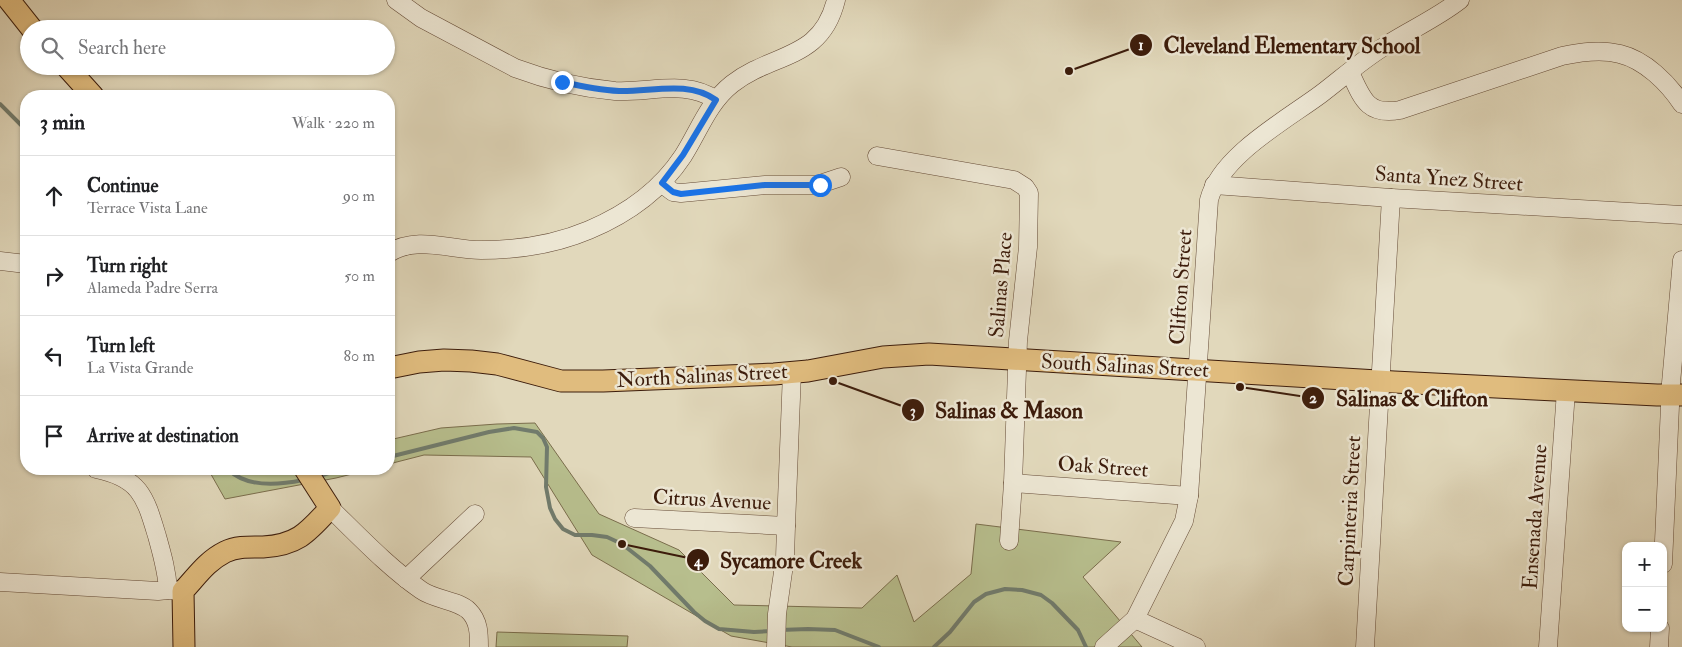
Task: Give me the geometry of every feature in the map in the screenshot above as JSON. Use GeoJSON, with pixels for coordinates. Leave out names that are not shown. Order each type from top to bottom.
{"type":"FeatureCollection","features":[{"type":"Feature","properties":{"kind":"main road"},"geometry":{"type":"LineString","coordinates":[[8,0],[25,20]]}},
{"type":"Feature","properties":{"kind":"main road"},"geometry":{"type":"LineString","coordinates":[[74,75],[88,90]]}},
{"type":"Feature","properties":{"kind":"main road","name":"North Salinas Street"},"geometry":{"type":"LineString","coordinates":[[395,367],[444,360],[471,361],[497,364],[561,381],[603,382],[808,371],[883,357],[913,354],[1017,360]]}},
{"type":"Feature","properties":{"kind":"main road","name":"South Salinas Street"},"geometry":{"type":"LineString","coordinates":[[1017,360],[1566,391],[1676,395]]}},
{"type":"Feature","properties":{"kind":"main road"},"geometry":{"type":"LineString","coordinates":[[184,647],[176,590],[214,558],[227,551],[239,548],[266,547],[295,540],[309,531],[330,508],[308,475]]}},
{"type":"Feature","properties":{"kind":"street"},"geometry":{"type":"LineString","coordinates":[[396,0],[421,18],[515,68],[530,74],[562,82],[615,91],[690,89],[708,94],[716,100]]}},
{"type":"Feature","properties":{"kind":"street"},"geometry":{"type":"LineString","coordinates":[[395,250],[402,246],[418,244],[471,250],[492,250],[552,242],[588,231],[610,220],[644,199],[662,183],[683,155],[722,92],[746,74],[804,48],[816,39],[829,21],[836,0]]}},
{"type":"Feature","properties":{"kind":"street","name":"Clifton Street"},"geometry":{"type":"LineString","coordinates":[[1135,619],[1184,521],[1188,496],[1198,370],[1209,200],[1214,185],[1234,161],[1252,144],[1385,46],[1449,9],[1460,0]]}},
{"type":"Feature","properties":{"kind":"street"},"geometry":{"type":"LineString","coordinates":[[1350,72],[1363,100],[1370,107],[1389,112],[1562,56],[1601,51],[1621,54],[1645,66],[1669,87],[1682,104]]}},
{"type":"Feature","properties":{"kind":"street","name":"Salinas Place"},"geometry":{"type":"LineString","coordinates":[[877,156],[1014,180],[1025,187],[1029,193],[1017,360],[1009,541]]}},
{"type":"Feature","properties":{"kind":"street"},"geometry":{"type":"LineString","coordinates":[[662,183],[673,192],[681,194],[765,185],[816,185],[841,177]]}},
{"type":"Feature","properties":{"kind":"street","name":"Santa Ynez Street"},"geometry":{"type":"LineString","coordinates":[[1214,185],[1391,198],[1682,215]]}},
{"type":"Feature","properties":{"kind":"street","name":"Carpinteria Street"},"geometry":{"type":"LineString","coordinates":[[1365,647],[1391,198]]}},
{"type":"Feature","properties":{"kind":"street"},"geometry":{"type":"LineString","coordinates":[[1665,542],[1676,395],[1682,260]]}},
{"type":"Feature","properties":{"kind":"street"},"geometry":{"type":"LineString","coordinates":[[0,261],[20,263]]}},
{"type":"Feature","properties":{"kind":"street"},"geometry":{"type":"LineString","coordinates":[[776,643],[785,558],[792,372]]}},
{"type":"Feature","properties":{"kind":"street","name":"Ensenada Avenue"},"geometry":{"type":"LineString","coordinates":[[1548,647],[1566,391]]}},
{"type":"Feature","properties":{"kind":"street"},"geometry":{"type":"LineString","coordinates":[[0,582],[158,591],[176,590],[167,572],[148,506],[134,486],[118,475]]}},
{"type":"Feature","properties":{"kind":"street","name":"Oak Street"},"geometry":{"type":"LineString","coordinates":[[1013,483],[1188,496]]}},
{"type":"Feature","properties":{"kind":"street"},"geometry":{"type":"LineString","coordinates":[[330,508],[406,579],[427,594],[466,608],[471,613],[479,629],[479,647]]}},
{"type":"Feature","properties":{"kind":"street"},"geometry":{"type":"LineString","coordinates":[[406,579],[475,514]]}},
{"type":"Feature","properties":{"kind":"street","name":"Citrus Avenue"},"geometry":{"type":"LineString","coordinates":[[634,518],[786,526]]}},
{"type":"Feature","properties":{"kind":"street"},"geometry":{"type":"LineString","coordinates":[[1104,647],[1135,619],[1196,647]]}},
{"type":"Feature","properties":{"kind":"street"},"geometry":{"type":"LineString","coordinates":[[1659,647],[1660,632]]}},
{"type":"Feature","properties":{"kind":"green space"},"geometry":{"type":"Polygon","coordinates":[[[535,423],[599,514],[679,550],[734,605],[862,608],[897,575],[914,622],[971,574],[976,524],[1121,542],[1083,577],[1142,647],[792,647],[731,636],[592,555],[531,457],[424,455],[395,462],[395,439],[441,428],[535,423]]]}},
{"type":"Feature","properties":{"kind":"green space"},"geometry":{"type":"Polygon","coordinates":[[[211,475],[348,475],[336,478],[225,499],[211,475]]]}},
{"type":"Feature","properties":{"kind":"green space"},"geometry":{"type":"Polygon","coordinates":[[[497,632],[628,636],[627,647],[496,647],[497,632]]]}},
{"type":"Feature","properties":{"kind":"waterway"},"geometry":{"type":"LineString","coordinates":[[0,104],[20,124]]}},
{"type":"Feature","properties":{"kind":"waterway"},"geometry":{"type":"LineString","coordinates":[[395,456],[489,432],[514,428],[537,432],[543,438],[547,447],[546,487],[550,508],[555,519],[563,529],[575,535],[607,537],[622,544],[650,566],[694,612],[719,629],[754,632],[771,631]]}},
{"type":"Feature","properties":{"kind":"waterway"},"geometry":{"type":"LineString","coordinates":[[235,475],[253,482],[273,484],[303,480]]}},
{"type":"Feature","properties":{"kind":"waterway"},"geometry":{"type":"LineString","coordinates":[[317,477],[323,475]]}},
{"type":"Feature","properties":{"kind":"waterway"},"geometry":{"type":"LineString","coordinates":[[934,647],[950,632],[974,602],[986,594],[1005,589],[1022,590],[1041,595],[1052,603],[1078,630],[1086,647]]}},
{"type":"Feature","properties":{"kind":"waterway"},"geometry":{"type":"LineString","coordinates":[[780,630],[835,630],[879,647]]}},
{"type":"Feature","properties":{"kind":"place","name":"Cleveland Elementary School"},"geometry":{"type":"Point","coordinates":[1069,71]}},
{"type":"Feature","properties":{"kind":"place","name":"Salinas & Mason"},"geometry":{"type":"Point","coordinates":[833,381]}},
{"type":"Feature","properties":{"kind":"place","name":"Salinas & Clifton"},"geometry":{"type":"Point","coordinates":[1240,387]}},
{"type":"Feature","properties":{"kind":"place","name":"Sycamore Creek"},"geometry":{"type":"Point","coordinates":[622,544]}},
{"type":"Feature","properties":{"kind":"route"},"geometry":{"type":"LineString","coordinates":[[562,82],[615,91],[690,89],[708,94],[716,100],[683,155],[662,183],[673,192],[681,194],[765,185],[820,185]]}}]}
